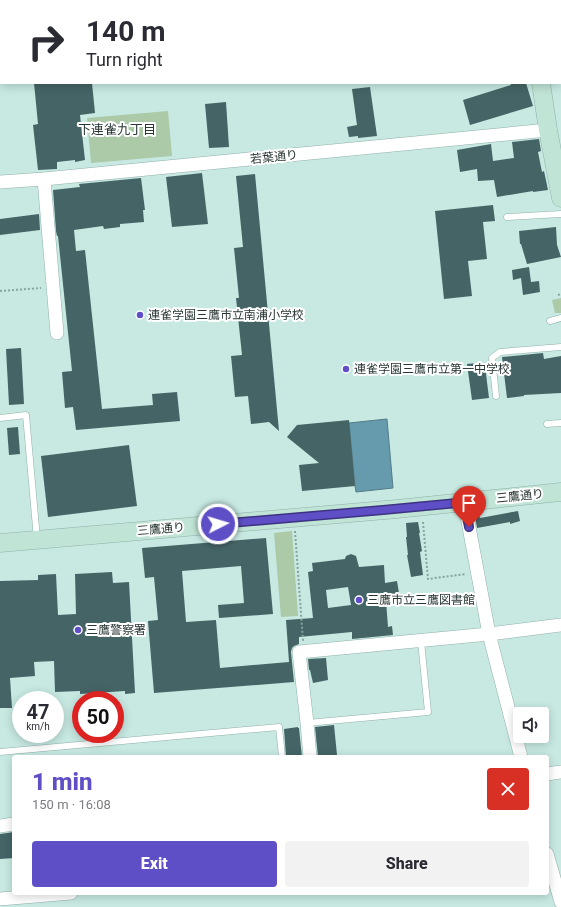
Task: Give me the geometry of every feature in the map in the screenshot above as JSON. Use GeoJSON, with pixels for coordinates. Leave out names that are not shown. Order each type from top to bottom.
{"type":"FeatureCollection","features":[{"type":"Feature","properties":{"kind":"main road"},"geometry":{"type":"LineString","coordinates":[[541,84],[548,130],[561,195]]}},
{"type":"Feature","properties":{"kind":"main road","name":"三鷹通り"},"geometry":{"type":"LineString","coordinates":[[0,543],[294,518],[561,492]]}},
{"type":"Feature","properties":{"kind":"street","name":"若葉通り"},"geometry":{"type":"LineString","coordinates":[[0,182],[548,130]]}},
{"type":"Feature","properties":{"kind":"street"},"geometry":{"type":"LineString","coordinates":[[44,179],[57,333]]}},
{"type":"Feature","properties":{"kind":"street"},"geometry":{"type":"LineString","coordinates":[[468,502],[466,511],[489,634],[520,755]]}},
{"type":"Feature","properties":{"kind":"street"},"geometry":{"type":"LineString","coordinates":[[310,755],[299,652],[489,634],[561,625]]}},
{"type":"Feature","properties":{"kind":"street"},"geometry":{"type":"LineString","coordinates":[[549,774],[561,772]]}},
{"type":"Feature","properties":{"kind":"street"},"geometry":{"type":"LineString","coordinates":[[0,826],[12,824]]}},
{"type":"Feature","properties":{"kind":"street"},"geometry":{"type":"LineString","coordinates":[[549,861],[561,902]]}},
{"type":"Feature","properties":{"kind":"street"},"geometry":{"type":"LineString","coordinates":[[0,900],[51,895]]}},
{"type":"Feature","properties":{"kind":"lane"},"geometry":{"type":"LineString","coordinates":[[507,217],[561,214]]}},
{"type":"Feature","properties":{"kind":"lane"},"geometry":{"type":"LineString","coordinates":[[550,321],[561,318]]}},
{"type":"Feature","properties":{"kind":"lane"},"geometry":{"type":"LineString","coordinates":[[496,396],[492,358],[500,352],[561,346]]}},
{"type":"Feature","properties":{"kind":"lane"},"geometry":{"type":"LineString","coordinates":[[0,418],[26,415],[37,540]]}},
{"type":"Feature","properties":{"kind":"lane"},"geometry":{"type":"LineString","coordinates":[[547,424],[561,422]]}},
{"type":"Feature","properties":{"kind":"lane"},"geometry":{"type":"LineString","coordinates":[[307,723],[428,712],[421,641]]}},
{"type":"Feature","properties":{"kind":"lane"},"geometry":{"type":"LineString","coordinates":[[0,752],[279,727],[282,755]]}},
{"type":"Feature","properties":{"kind":"path"},"geometry":{"type":"LineString","coordinates":[[0,291],[53,286]]}},
{"type":"Feature","properties":{"kind":"path"},"geometry":{"type":"LineString","coordinates":[[422,516],[428,579],[478,573]]}},
{"type":"Feature","properties":{"kind":"path"},"geometry":{"type":"LineString","coordinates":[[294,518],[304,652]]}},
{"type":"Feature","properties":{"kind":"green space"},"geometry":{"type":"Polygon","coordinates":[[[168,111],[172,156],[91,163],[87,118],[168,111]]]}},
{"type":"Feature","properties":{"kind":"green space"},"geometry":{"type":"Polygon","coordinates":[[[561,298],[561,313],[555,313],[552,300],[561,298]]]}},
{"type":"Feature","properties":{"kind":"green space"},"geometry":{"type":"Polygon","coordinates":[[[292,531],[298,616],[281,617],[274,533],[292,531]]]}},
{"type":"Feature","properties":{"kind":"water"},"geometry":{"type":"Polygon","coordinates":[[[387,419],[393,488],[356,492],[349,423],[387,419]]]}},
{"type":"Feature","properties":{"kind":"building"},"geometry":{"type":"Polygon","coordinates":[[[34,84],[92,84],[95,113],[80,115],[85,160],[75,162],[75,160],[57,162],[57,169],[38,170],[33,125],[38,124],[34,84]]]}},
{"type":"Feature","properties":{"kind":"building"},"geometry":{"type":"Polygon","coordinates":[[[526,84],[533,106],[470,125],[463,100],[511,85],[526,84]]]}},
{"type":"Feature","properties":{"kind":"building"},"geometry":{"type":"Polygon","coordinates":[[[370,87],[377,136],[358,138],[358,136],[349,137],[347,127],[357,125],[352,89],[370,87]]]}},
{"type":"Feature","properties":{"kind":"building"},"geometry":{"type":"Polygon","coordinates":[[[226,102],[229,147],[209,148],[205,104],[226,102]]]}},
{"type":"Feature","properties":{"kind":"building"},"geometry":{"type":"Polygon","coordinates":[[[539,139],[541,151],[538,152],[542,172],[544,171],[548,190],[497,197],[494,180],[478,181],[477,169],[460,172],[457,150],[491,144],[493,161],[514,158],[512,142],[539,139]]]}},
{"type":"Feature","properties":{"kind":"building"},"geometry":{"type":"Polygon","coordinates":[[[202,173],[208,224],[172,227],[166,177],[202,173]]]}},
{"type":"Feature","properties":{"kind":"building"},"geometry":{"type":"Polygon","coordinates":[[[255,174],[279,431],[269,422],[251,424],[248,396],[235,397],[231,356],[242,355],[236,298],[239,298],[234,248],[243,247],[236,176],[255,174]]]}},
{"type":"Feature","properties":{"kind":"building"},"geometry":{"type":"Polygon","coordinates":[[[141,178],[145,210],[143,210],[144,222],[120,224],[120,227],[104,229],[103,226],[74,230],[76,251],[85,250],[102,409],[153,405],[152,394],[177,392],[180,421],[76,430],[73,407],[65,408],[62,372],[72,371],[58,236],[56,231],[53,190],[80,187],[79,184],[141,178]]]}},
{"type":"Feature","properties":{"kind":"building"},"geometry":{"type":"Polygon","coordinates":[[[493,205],[495,221],[483,222],[487,259],[468,261],[472,296],[444,299],[435,211],[493,205]]]}},
{"type":"Feature","properties":{"kind":"building"},"geometry":{"type":"Polygon","coordinates":[[[39,214],[40,230],[0,235],[0,219],[39,214]]]}},
{"type":"Feature","properties":{"kind":"building"},"geometry":{"type":"Polygon","coordinates":[[[556,227],[557,245],[561,257],[527,264],[520,244],[519,231],[556,227]]]}},
{"type":"Feature","properties":{"kind":"building"},"geometry":{"type":"Polygon","coordinates":[[[529,267],[531,282],[539,281],[540,292],[523,295],[521,278],[513,280],[512,270],[529,267]]]}},
{"type":"Feature","properties":{"kind":"building"},"geometry":{"type":"Polygon","coordinates":[[[21,348],[24,404],[9,405],[6,349],[21,348]]]}},
{"type":"Feature","properties":{"kind":"building"},"geometry":{"type":"Polygon","coordinates":[[[543,353],[544,359],[561,356],[561,393],[524,395],[507,398],[502,357],[543,353]]]}},
{"type":"Feature","properties":{"kind":"building"},"geometry":{"type":"Polygon","coordinates":[[[478,363],[478,367],[485,366],[489,398],[472,400],[467,364],[478,363]]]}},
{"type":"Feature","properties":{"kind":"building"},"geometry":{"type":"Polygon","coordinates":[[[349,420],[355,486],[302,491],[299,465],[319,463],[287,437],[297,425],[349,420]]]}},
{"type":"Feature","properties":{"kind":"building"},"geometry":{"type":"Polygon","coordinates":[[[18,427],[20,454],[9,455],[7,428],[18,427]]]}},
{"type":"Feature","properties":{"kind":"building"},"geometry":{"type":"Polygon","coordinates":[[[129,445],[137,506],[48,517],[41,456],[129,445]]]}},
{"type":"Feature","properties":{"kind":"building"},"geometry":{"type":"Polygon","coordinates":[[[518,511],[520,521],[510,524],[510,522],[477,528],[475,516],[479,515],[480,518],[518,511]]]}},
{"type":"Feature","properties":{"kind":"building"},"geometry":{"type":"Polygon","coordinates":[[[418,522],[422,551],[420,552],[423,575],[411,577],[407,555],[406,523],[418,522]]]}},
{"type":"Feature","properties":{"kind":"building"},"geometry":{"type":"Polygon","coordinates":[[[266,538],[273,614],[219,618],[218,605],[244,603],[241,566],[182,571],[186,622],[216,620],[220,668],[289,662],[286,620],[313,618],[308,572],[313,571],[312,563],[345,559],[346,556],[351,554],[356,556],[359,567],[384,565],[385,583],[397,581],[400,599],[386,601],[388,627],[392,626],[393,635],[352,639],[352,632],[299,637],[299,644],[292,648],[291,652],[294,682],[154,693],[148,621],[158,620],[154,577],[145,578],[142,548],[266,538]],[[348,587],[326,590],[328,608],[351,605],[348,587]]]}},
{"type":"Feature","properties":{"kind":"building"},"geometry":{"type":"Polygon","coordinates":[[[112,572],[113,583],[129,582],[135,693],[125,694],[125,691],[55,691],[54,661],[34,662],[35,676],[10,678],[12,708],[0,708],[0,581],[38,580],[38,575],[56,574],[58,615],[76,614],[75,574],[112,572]]]}},
{"type":"Feature","properties":{"kind":"building"},"geometry":{"type":"Polygon","coordinates":[[[326,658],[328,680],[313,683],[309,670],[308,659],[326,658]]]}},
{"type":"Feature","properties":{"kind":"building"},"geometry":{"type":"Polygon","coordinates":[[[334,725],[337,755],[318,755],[315,727],[334,725]]]}},
{"type":"Feature","properties":{"kind":"building"},"geometry":{"type":"Polygon","coordinates":[[[299,728],[302,755],[286,755],[284,729],[299,728]]]}},
{"type":"Feature","properties":{"kind":"building"},"geometry":{"type":"Polygon","coordinates":[[[12,832],[12,858],[0,859],[0,834],[12,832]]]}},
{"type":"Feature","properties":{"kind":"place","name":"連雀学園三鷹市立南浦小学校"},"geometry":{"type":"Point","coordinates":[140,315]}},
{"type":"Feature","properties":{"kind":"place","name":"連雀学園三鷹市立第一中学校"},"geometry":{"type":"Point","coordinates":[346,369]}},
{"type":"Feature","properties":{"kind":"place","name":"三鷹市立三鷹図書館"},"geometry":{"type":"Point","coordinates":[359,600]}},
{"type":"Feature","properties":{"kind":"place","name":"三鷹警察署"},"geometry":{"type":"Point","coordinates":[78,630]}},
{"type":"Feature","properties":{"kind":"district","name":"下連雀九丁目"},"geometry":{"type":"Point","coordinates":[117,129]}},
{"type":"Feature","properties":{"kind":"route"},"geometry":{"type":"LineString","coordinates":[[218,524],[468,502],[466,511],[469,527]]}}]}
